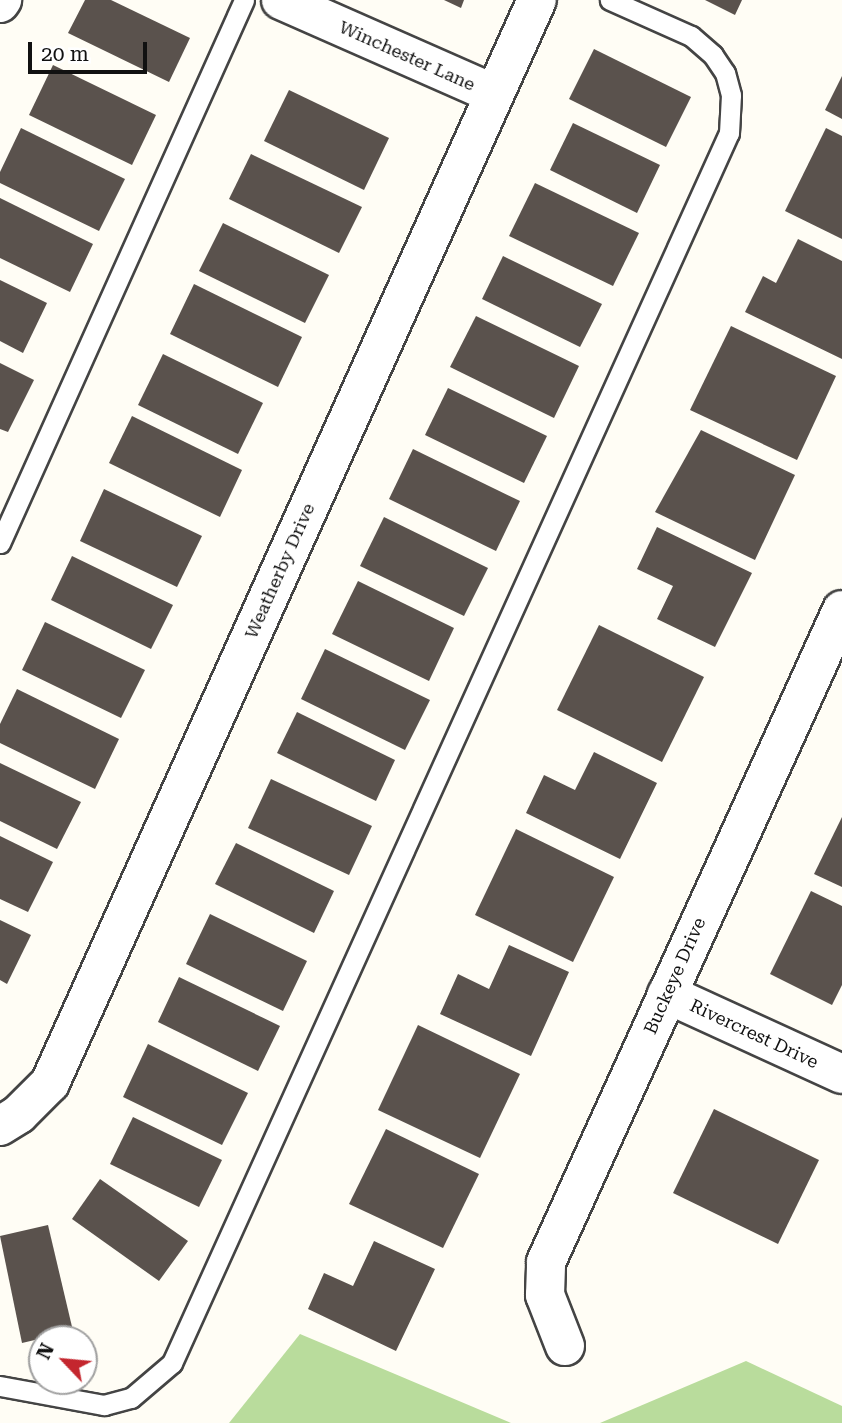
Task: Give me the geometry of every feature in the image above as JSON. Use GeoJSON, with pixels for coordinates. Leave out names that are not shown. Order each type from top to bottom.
{"type":"FeatureCollection","features":[{"type":"Feature","properties":{"kind":"street","name":"Winchester Lane"},"geometry":{"type":"LineString","coordinates":[[281,0],[329,9],[494,94]]}},
{"type":"Feature","properties":{"kind":"street","name":"Weatherby Drive"},"geometry":{"type":"LineString","coordinates":[[0,1126],[19,1114],[50,1083],[537,0]]}},
{"type":"Feature","properties":{"kind":"street","name":"Buckeye Drive"},"geometry":{"type":"LineString","coordinates":[[565,1346],[545,1295],[546,1262],[842,610]]}},
{"type":"Feature","properties":{"kind":"street","name":"Rivercrest Drive"},"geometry":{"type":"LineString","coordinates":[[667,994],[842,1074]]}},
{"type":"Feature","properties":{"kind":"lane"},"geometry":{"type":"LineString","coordinates":[[0,543],[244,0]]}},
{"type":"Feature","properties":{"kind":"lane"},"geometry":{"type":"LineString","coordinates":[[0,1386],[104,1405],[131,1398],[172,1363],[729,133],[731,95],[725,73],[713,55],[691,36],[610,0]]}},
{"type":"Feature","properties":{"kind":"green space"},"geometry":{"type":"Polygon","coordinates":[[[300,1334],[511,1423],[229,1423],[300,1334]]]}},
{"type":"Feature","properties":{"kind":"green space"},"geometry":{"type":"Polygon","coordinates":[[[746,1361],[842,1406],[842,1423],[600,1423],[746,1361]]]}},
{"type":"Feature","properties":{"kind":"building"},"geometry":{"type":"Polygon","coordinates":[[[85,0],[111,0],[190,38],[169,82],[68,33],[85,0]]]}},
{"type":"Feature","properties":{"kind":"building"},"geometry":{"type":"Polygon","coordinates":[[[444,0],[464,0],[461,8],[444,0]]]}},
{"type":"Feature","properties":{"kind":"building"},"geometry":{"type":"Polygon","coordinates":[[[705,0],[742,0],[735,15],[705,0]]]}},
{"type":"Feature","properties":{"kind":"building"},"geometry":{"type":"Polygon","coordinates":[[[594,49],[691,97],[666,147],[569,99],[594,49]]]}},
{"type":"Feature","properties":{"kind":"building"},"geometry":{"type":"Polygon","coordinates":[[[53,65],[156,115],[132,165],[29,115],[53,65]]]}},
{"type":"Feature","properties":{"kind":"building"},"geometry":{"type":"Polygon","coordinates":[[[842,76],[842,119],[825,110],[842,76]]]}},
{"type":"Feature","properties":{"kind":"building"},"geometry":{"type":"Polygon","coordinates":[[[289,90],[389,138],[364,190],[264,141],[289,90]]]}},
{"type":"Feature","properties":{"kind":"building"},"geometry":{"type":"Polygon","coordinates":[[[573,123],[660,165],[637,213],[550,170],[573,123]]]}},
{"type":"Feature","properties":{"kind":"building"},"geometry":{"type":"Polygon","coordinates":[[[21,128],[125,179],[99,231],[0,183],[0,172],[21,128]]]}},
{"type":"Feature","properties":{"kind":"building"},"geometry":{"type":"Polygon","coordinates":[[[826,128],[842,136],[842,239],[785,211],[826,128]]]}},
{"type":"Feature","properties":{"kind":"building"},"geometry":{"type":"Polygon","coordinates":[[[251,154],[362,207],[339,253],[229,199],[251,154]]]}},
{"type":"Feature","properties":{"kind":"building"},"geometry":{"type":"Polygon","coordinates":[[[535,183],[639,233],[613,286],[509,236],[535,183]]]}},
{"type":"Feature","properties":{"kind":"building"},"geometry":{"type":"Polygon","coordinates":[[[0,198],[93,244],[70,292],[0,258],[0,198]]]}},
{"type":"Feature","properties":{"kind":"building"},"geometry":{"type":"Polygon","coordinates":[[[223,223],[329,275],[305,323],[199,271],[223,223]]]}},
{"type":"Feature","properties":{"kind":"building"},"geometry":{"type":"Polygon","coordinates":[[[798,239],[842,261],[842,359],[745,312],[763,276],[776,283],[798,239]]]}},
{"type":"Feature","properties":{"kind":"building"},"geometry":{"type":"Polygon","coordinates":[[[503,256],[602,304],[580,347],[482,299],[503,256]]]}},
{"type":"Feature","properties":{"kind":"building"},"geometry":{"type":"Polygon","coordinates":[[[0,280],[47,303],[23,353],[0,341],[0,280]]]}},
{"type":"Feature","properties":{"kind":"building"},"geometry":{"type":"Polygon","coordinates":[[[194,284],[302,337],[278,387],[170,334],[194,284]]]}},
{"type":"Feature","properties":{"kind":"building"},"geometry":{"type":"Polygon","coordinates":[[[476,316],[579,366],[554,418],[450,367],[476,316]]]}},
{"type":"Feature","properties":{"kind":"building"},"geometry":{"type":"Polygon","coordinates":[[[731,326],[836,376],[797,460],[690,410],[731,326]]]}},
{"type":"Feature","properties":{"kind":"building"},"geometry":{"type":"Polygon","coordinates":[[[163,354],[263,403],[238,454],[138,405],[163,354]]]}},
{"type":"Feature","properties":{"kind":"building"},"geometry":{"type":"Polygon","coordinates":[[[0,363],[34,380],[8,432],[0,429],[0,363]]]}},
{"type":"Feature","properties":{"kind":"building"},"geometry":{"type":"Polygon","coordinates":[[[448,388],[547,436],[524,483],[425,435],[448,388]]]}},
{"type":"Feature","properties":{"kind":"building"},"geometry":{"type":"Polygon","coordinates":[[[132,416],[242,470],[220,517],[109,463],[132,416]]]}},
{"type":"Feature","properties":{"kind":"building"},"geometry":{"type":"Polygon","coordinates":[[[701,430],[795,475],[755,560],[655,512],[701,430]]]}},
{"type":"Feature","properties":{"kind":"building"},"geometry":{"type":"Polygon","coordinates":[[[413,449],[520,501],[496,551],[389,499],[413,449]]]}},
{"type":"Feature","properties":{"kind":"building"},"geometry":{"type":"Polygon","coordinates":[[[104,489],[202,536],[177,587],[80,541],[104,489]]]}},
{"type":"Feature","properties":{"kind":"building"},"geometry":{"type":"Polygon","coordinates":[[[384,517],[488,568],[464,616],[360,566],[384,517]]]}},
{"type":"Feature","properties":{"kind":"building"},"geometry":{"type":"Polygon","coordinates":[[[657,527],[752,573],[715,647],[657,619],[673,586],[637,569],[657,527]]]}},
{"type":"Feature","properties":{"kind":"building"},"geometry":{"type":"Polygon","coordinates":[[[72,556],[173,605],[151,649],[51,600],[72,556]]]}},
{"type":"Feature","properties":{"kind":"building"},"geometry":{"type":"Polygon","coordinates":[[[358,581],[454,628],[429,681],[332,634],[358,581]]]}},
{"type":"Feature","properties":{"kind":"building"},"geometry":{"type":"Polygon","coordinates":[[[45,622],[145,670],[121,718],[22,670],[45,622]]]}},
{"type":"Feature","properties":{"kind":"building"},"geometry":{"type":"Polygon","coordinates":[[[599,625],[704,677],[662,762],[557,710],[599,625]]]}},
{"type":"Feature","properties":{"kind":"building"},"geometry":{"type":"Polygon","coordinates":[[[325,649],[430,700],[405,750],[301,699],[325,649]]]}},
{"type":"Feature","properties":{"kind":"building"},"geometry":{"type":"Polygon","coordinates":[[[17,689],[119,739],[95,789],[0,743],[0,724],[17,689]]]}},
{"type":"Feature","properties":{"kind":"building"},"geometry":{"type":"Polygon","coordinates":[[[297,712],[395,760],[376,801],[277,753],[297,712]]]}},
{"type":"Feature","properties":{"kind":"building"},"geometry":{"type":"Polygon","coordinates":[[[594,752],[657,783],[620,859],[526,813],[544,775],[575,790],[594,752]]]}},
{"type":"Feature","properties":{"kind":"building"},"geometry":{"type":"Polygon","coordinates":[[[0,763],[81,802],[57,849],[0,821],[0,763]]]}},
{"type":"Feature","properties":{"kind":"building"},"geometry":{"type":"Polygon","coordinates":[[[271,779],[372,826],[349,875],[248,828],[271,779]]]}},
{"type":"Feature","properties":{"kind":"building"},"geometry":{"type":"Polygon","coordinates":[[[842,817],[842,887],[814,874],[842,817]]]}},
{"type":"Feature","properties":{"kind":"building"},"geometry":{"type":"Polygon","coordinates":[[[516,829],[614,877],[573,962],[475,915],[516,829]]]}},
{"type":"Feature","properties":{"kind":"building"},"geometry":{"type":"Polygon","coordinates":[[[0,836],[53,862],[28,912],[0,899],[0,836]]]}},
{"type":"Feature","properties":{"kind":"building"},"geometry":{"type":"Polygon","coordinates":[[[236,843],[334,891],[314,933],[215,884],[236,843]]]}},
{"type":"Feature","properties":{"kind":"building"},"geometry":{"type":"Polygon","coordinates":[[[811,891],[842,906],[842,985],[832,1005],[770,974],[811,891]]]}},
{"type":"Feature","properties":{"kind":"building"},"geometry":{"type":"Polygon","coordinates":[[[210,914],[307,961],[283,1011],[186,964],[210,914]]]}},
{"type":"Feature","properties":{"kind":"building"},"geometry":{"type":"Polygon","coordinates":[[[0,920],[31,935],[7,984],[0,980],[0,920]]]}},
{"type":"Feature","properties":{"kind":"building"},"geometry":{"type":"Polygon","coordinates":[[[509,945],[569,972],[531,1056],[440,1014],[458,974],[489,989],[509,945]]]}},
{"type":"Feature","properties":{"kind":"building"},"geometry":{"type":"Polygon","coordinates":[[[179,977],[280,1026],[258,1071],[158,1022],[179,977]]]}},
{"type":"Feature","properties":{"kind":"building"},"geometry":{"type":"Polygon","coordinates":[[[418,1025],[520,1074],[480,1158],[378,1110],[418,1025]]]}},
{"type":"Feature","properties":{"kind":"building"},"geometry":{"type":"Polygon","coordinates":[[[148,1044],[248,1093],[222,1145],[123,1097],[148,1044]]]}},
{"type":"Feature","properties":{"kind":"building"},"geometry":{"type":"Polygon","coordinates":[[[714,1109],[819,1160],[778,1244],[673,1193],[714,1109]]]}},
{"type":"Feature","properties":{"kind":"building"},"geometry":{"type":"Polygon","coordinates":[[[133,1117],[222,1160],[199,1207],[110,1164],[133,1117]]]}},
{"type":"Feature","properties":{"kind":"building"},"geometry":{"type":"Polygon","coordinates":[[[386,1129],[479,1174],[443,1248],[349,1204],[386,1129]]]}},
{"type":"Feature","properties":{"kind":"building"},"geometry":{"type":"Polygon","coordinates":[[[100,1179],[188,1241],[159,1281],[72,1219],[100,1179]]]}},
{"type":"Feature","properties":{"kind":"building"},"geometry":{"type":"Polygon","coordinates":[[[48,1225],[72,1325],[28,1325],[28,1342],[22,1343],[0,1236],[48,1225]]]}},
{"type":"Feature","properties":{"kind":"building"},"geometry":{"type":"Polygon","coordinates":[[[374,1241],[435,1269],[396,1351],[308,1309],[324,1273],[353,1286],[374,1241]]]}}]}
